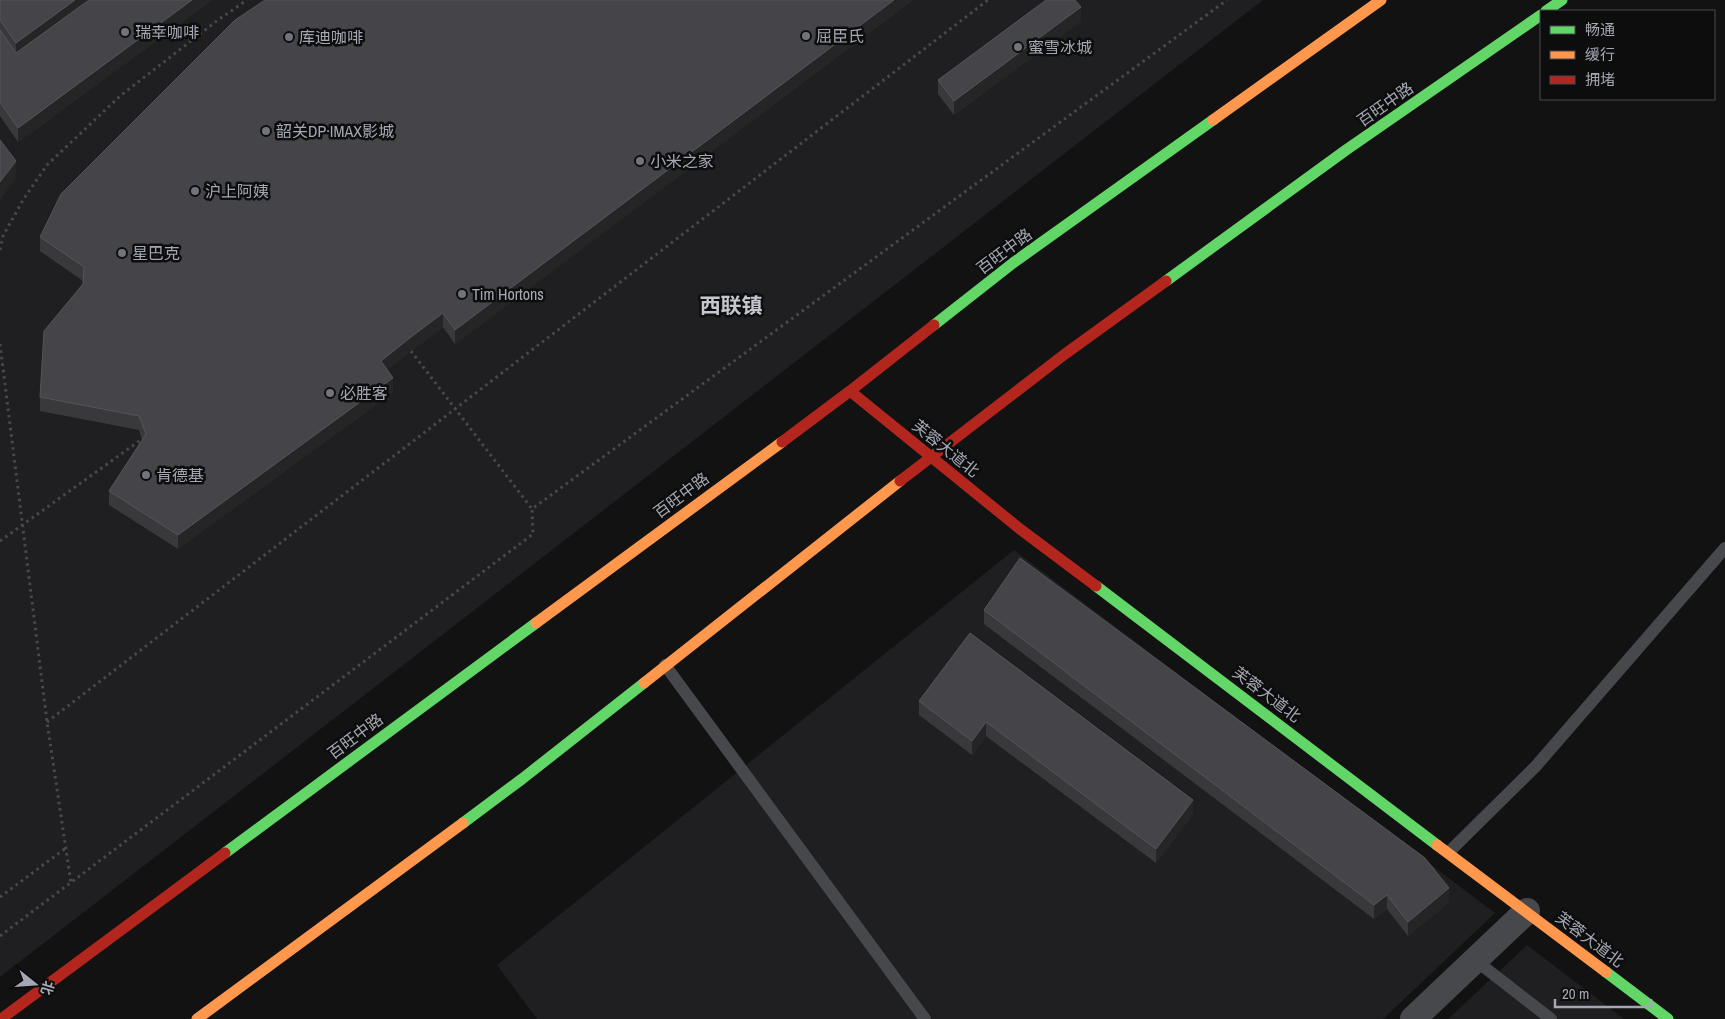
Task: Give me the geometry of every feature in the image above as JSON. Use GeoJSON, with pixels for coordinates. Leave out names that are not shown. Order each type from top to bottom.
{"type":"FeatureCollection","features":[{"type":"Feature","properties":{"kind":"main road","name":"百旺中路"},"geometry":{"type":"LineString","coordinates":[[1,1019],[850,390],[1013,263],[1381,0]]}},
{"type":"Feature","properties":{"kind":"main road"},"geometry":{"type":"LineString","coordinates":[[1547,10],[1562,0]]}},
{"type":"Feature","properties":{"kind":"main road","name":"百旺中路"},"geometry":{"type":"LineString","coordinates":[[196,1019],[522,778],[930,456],[1065,354],[1338,156],[1540,15]]}},
{"type":"Feature","properties":{"kind":"main road","name":"芙蓉大道北"},"geometry":{"type":"LineString","coordinates":[[850,390],[1020,528],[1668,1019]]}},
{"type":"Feature","properties":{"kind":"street"},"geometry":{"type":"LineString","coordinates":[[1413,1019],[1527,911]]}},
{"type":"Feature","properties":{"kind":"lane"},"geometry":{"type":"LineString","coordinates":[[1449,852],[1536,766],[1725,548]]}},
{"type":"Feature","properties":{"kind":"lane"},"geometry":{"type":"LineString","coordinates":[[665,666],[925,1019]]}},
{"type":"Feature","properties":{"kind":"lane"},"geometry":{"type":"LineString","coordinates":[[1475,960],[1551,1019]]}},
{"type":"Feature","properties":{"kind":"path"},"geometry":{"type":"LineString","coordinates":[[0,250],[3,236],[23,200],[47,165],[120,96],[218,20],[247,0]]}},
{"type":"Feature","properties":{"kind":"path"},"geometry":{"type":"LineString","coordinates":[[47,722],[988,0]]}},
{"type":"Feature","properties":{"kind":"path"},"geometry":{"type":"LineString","coordinates":[[532,509],[1227,0]]}},
{"type":"Feature","properties":{"kind":"path"},"geometry":{"type":"LineString","coordinates":[[0,344],[47,722],[71,883]]}},
{"type":"Feature","properties":{"kind":"path"},"geometry":{"type":"LineString","coordinates":[[0,936],[533,534],[532,509],[411,351]]}},
{"type":"Feature","properties":{"kind":"path"},"geometry":{"type":"LineString","coordinates":[[0,541],[142,439]]}},
{"type":"Feature","properties":{"kind":"path"},"geometry":{"type":"LineString","coordinates":[[0,897],[66,848]]}},
{"type":"Feature","properties":{"kind":"shaded area"},"geometry":{"type":"Polygon","coordinates":[[[0,0],[1263,0],[0,977],[0,0]]]}},
{"type":"Feature","properties":{"kind":"shaded area"},"geometry":{"type":"Polygon","coordinates":[[[1014,550],[1495,913],[1383,1019],[537,1019],[497,965],[1014,550]]]}},
{"type":"Feature","properties":{"kind":"shaded area"},"geometry":{"type":"Polygon","coordinates":[[[1527,945],[1624,1019],[1448,1019],[1527,945]]]}},
{"type":"Feature","properties":{"kind":"building"},"geometry":{"type":"Polygon","coordinates":[[[0,0],[75,0],[16,43],[0,20],[0,0]]]}},
{"type":"Feature","properties":{"kind":"building"},"geometry":{"type":"Polygon","coordinates":[[[89,0],[192,0],[18,128],[0,102],[0,30],[16,53],[89,0]]]}},
{"type":"Feature","properties":{"kind":"building"},"geometry":{"type":"Polygon","coordinates":[[[265,0],[894,0],[455,330],[443,313],[381,361],[393,378],[178,535],[109,491],[146,434],[139,416],[40,397],[44,331],[83,284],[84,267],[40,237],[61,194],[235,20],[265,0]]]}},
{"type":"Feature","properties":{"kind":"building"},"geometry":{"type":"Polygon","coordinates":[[[1046,0],[1075,0],[1081,7],[954,101],[938,80],[1046,0]]]}},
{"type":"Feature","properties":{"kind":"building"},"geometry":{"type":"Polygon","coordinates":[[[0,140],[16,161],[0,182],[0,140]]]}},
{"type":"Feature","properties":{"kind":"building"},"geometry":{"type":"Polygon","coordinates":[[[1020,558],[1425,858],[1449,888],[1408,922],[1387,895],[1374,905],[984,610],[1020,558]]]}},
{"type":"Feature","properties":{"kind":"building"},"geometry":{"type":"Polygon","coordinates":[[[970,633],[1193,800],[1156,849],[986,722],[972,741],[919,701],[970,633]]]}},
{"type":"Feature","properties":{"kind":"traffic: fast"},"geometry":{"type":"LineString","coordinates":[[1547,10],[1562,0]]}},
{"type":"Feature","properties":{"kind":"traffic: fast"},"geometry":{"type":"LineString","coordinates":[[1166,281],[1346,150],[1540,16]]}},
{"type":"Feature","properties":{"kind":"traffic: fast"},"geometry":{"type":"LineString","coordinates":[[934,325],[1013,263],[1213,120]]}},
{"type":"Feature","properties":{"kind":"traffic: fast"},"geometry":{"type":"LineString","coordinates":[[1096,586],[1437,845]]}},
{"type":"Feature","properties":{"kind":"traffic: fast"},"geometry":{"type":"LineString","coordinates":[[225,853],[536,623]]}},
{"type":"Feature","properties":{"kind":"traffic: fast"},"geometry":{"type":"LineString","coordinates":[[463,823],[644,683]]}},
{"type":"Feature","properties":{"kind":"traffic: fast"},"geometry":{"type":"LineString","coordinates":[[1606,972],[1668,1019]]}},
{"type":"Feature","properties":{"kind":"traffic: slow"},"geometry":{"type":"LineString","coordinates":[[1213,120],[1381,0]]}},
{"type":"Feature","properties":{"kind":"traffic: slow"},"geometry":{"type":"LineString","coordinates":[[536,623],[782,442]]}},
{"type":"Feature","properties":{"kind":"traffic: slow"},"geometry":{"type":"LineString","coordinates":[[644,683],[900,481]]}},
{"type":"Feature","properties":{"kind":"traffic: slow"},"geometry":{"type":"LineString","coordinates":[[197,1019],[463,823]]}},
{"type":"Feature","properties":{"kind":"traffic: slow"},"geometry":{"type":"LineString","coordinates":[[1437,845],[1606,972]]}},
{"type":"Feature","properties":{"kind":"traffic: jam"},"geometry":{"type":"LineString","coordinates":[[900,481],[1065,354],[1166,281]]}},
{"type":"Feature","properties":{"kind":"traffic: jam"},"geometry":{"type":"LineString","coordinates":[[782,442],[934,325]]}},
{"type":"Feature","properties":{"kind":"traffic: jam"},"geometry":{"type":"LineString","coordinates":[[850,391],[1020,529],[1096,586]]}},
{"type":"Feature","properties":{"kind":"traffic: jam"},"geometry":{"type":"LineString","coordinates":[[1,1019],[225,853]]}},
{"type":"Feature","properties":{"kind":"place","name":"瑞幸咖啡"},"geometry":{"type":"Point","coordinates":[125,32]}},
{"type":"Feature","properties":{"kind":"place","name":"屈臣氏"},"geometry":{"type":"Point","coordinates":[806,36]}},
{"type":"Feature","properties":{"kind":"place","name":"库迪咖啡"},"geometry":{"type":"Point","coordinates":[289,37]}},
{"type":"Feature","properties":{"kind":"place","name":"蜜雪冰城"},"geometry":{"type":"Point","coordinates":[1018,47]}},
{"type":"Feature","properties":{"kind":"place","name":"韶关DP·IMAX影城"},"geometry":{"type":"Point","coordinates":[266,131]}},
{"type":"Feature","properties":{"kind":"place","name":"小米之家"},"geometry":{"type":"Point","coordinates":[640,161]}},
{"type":"Feature","properties":{"kind":"place","name":"沪上阿姨"},"geometry":{"type":"Point","coordinates":[195,191]}},
{"type":"Feature","properties":{"kind":"place","name":"星巴克"},"geometry":{"type":"Point","coordinates":[122,253]}},
{"type":"Feature","properties":{"kind":"place","name":"Tim Hortons"},"geometry":{"type":"Point","coordinates":[462,294]}},
{"type":"Feature","properties":{"kind":"place","name":"必胜客"},"geometry":{"type":"Point","coordinates":[330,393]}},
{"type":"Feature","properties":{"kind":"place","name":"肯德基"},"geometry":{"type":"Point","coordinates":[146,475]}},
{"type":"Feature","properties":{"kind":"district","name":"西联镇"},"geometry":{"type":"Point","coordinates":[731,305]}}]}
